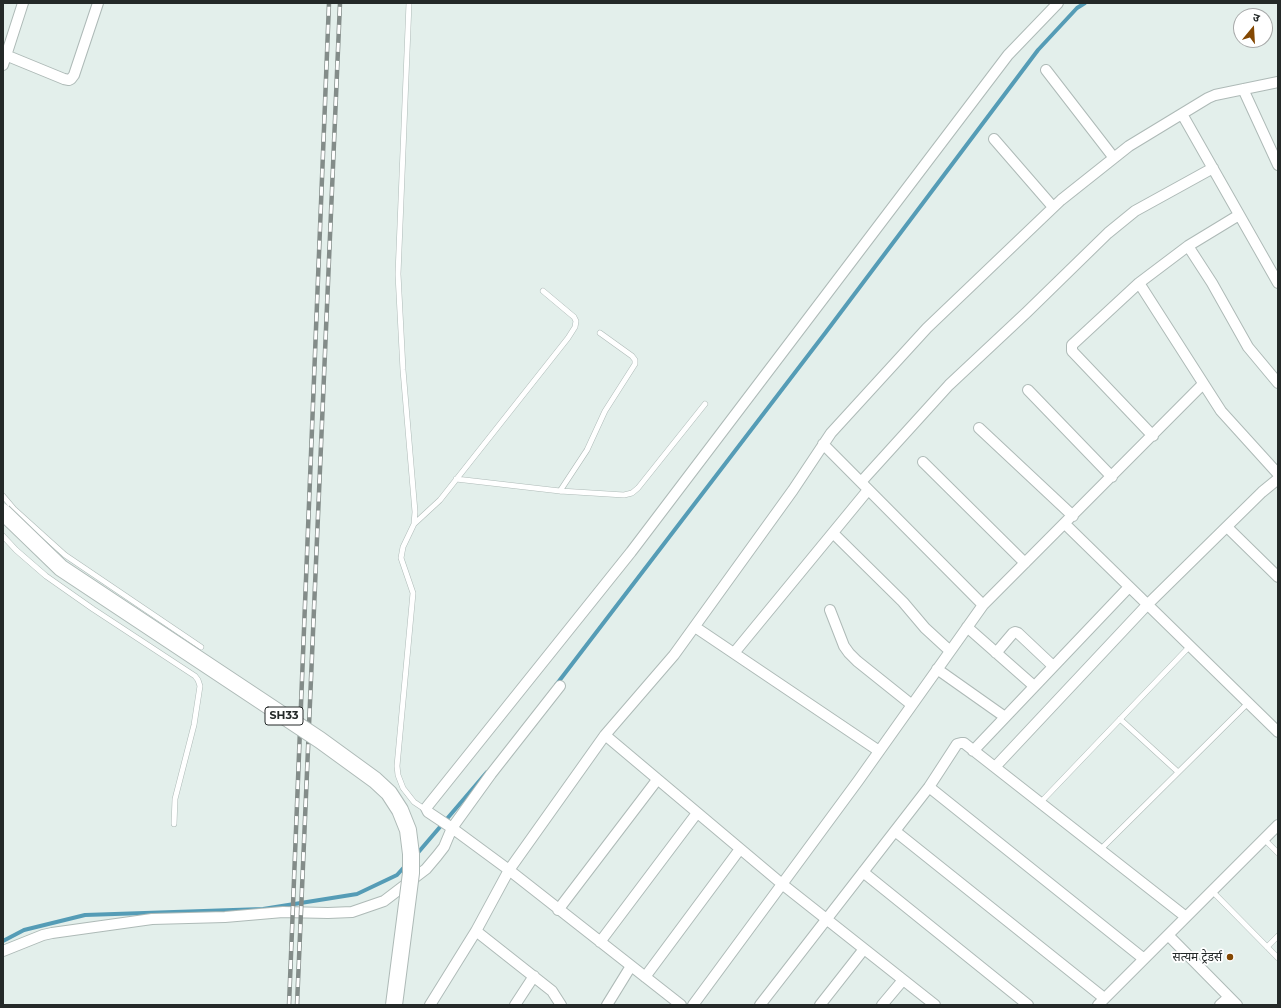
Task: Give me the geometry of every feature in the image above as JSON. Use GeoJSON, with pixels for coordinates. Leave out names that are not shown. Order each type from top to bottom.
{"type":"FeatureCollection","features":[{"type":"Feature","properties":{"kind":"main road","name":"SH33"},"geometry":{"type":"LineString","coordinates":[[3,512],[61,568],[320,740],[375,780],[389,793],[400,810],[408,830],[412,854],[410,887],[394,1005]]}},
{"type":"Feature","properties":{"kind":"street"},"geometry":{"type":"LineString","coordinates":[[23,3],[4,58],[69,80],[74,75],[98,3]]}},
{"type":"Feature","properties":{"kind":"street"},"geometry":{"type":"LineString","coordinates":[[681,1005],[558,910],[509,870],[450,826],[428,812],[426,810],[427,807],[631,552],[1008,55],[1058,3]]}},
{"type":"Feature","properties":{"kind":"street"},"geometry":{"type":"LineString","coordinates":[[1046,70],[1114,158]]}},
{"type":"Feature","properties":{"kind":"street"},"geometry":{"type":"LineString","coordinates":[[430,1005],[476,931],[509,870],[605,735],[674,655],[695,627],[793,490],[831,433],[927,328],[1060,200],[1129,146],[1208,98],[1278,82]]}},
{"type":"Feature","properties":{"kind":"street"},"geometry":{"type":"LineString","coordinates":[[1243,89],[1278,165]]}},
{"type":"Feature","properties":{"kind":"street"},"geometry":{"type":"LineString","coordinates":[[1182,114],[1278,283]]}},
{"type":"Feature","properties":{"kind":"street"},"geometry":{"type":"LineString","coordinates":[[994,139],[1053,207]]}},
{"type":"Feature","properties":{"kind":"street"},"geometry":{"type":"LineString","coordinates":[[861,482],[948,385],[1027,312],[1108,233],[1135,211],[1213,168]]}},
{"type":"Feature","properties":{"kind":"street"},"geometry":{"type":"LineString","coordinates":[[1153,436],[1072,350],[1072,345],[1139,283],[1188,246],[1239,215]]}},
{"type":"Feature","properties":{"kind":"street"},"geometry":{"type":"LineString","coordinates":[[1188,246],[1212,284],[1248,347],[1278,383]]}},
{"type":"Feature","properties":{"kind":"street"},"geometry":{"type":"LineString","coordinates":[[1139,283],[1221,411],[1278,474]]}},
{"type":"Feature","properties":{"kind":"street"},"geometry":{"type":"LineString","coordinates":[[693,1005],[880,751],[983,605],[1153,436],[1203,384]]}},
{"type":"Feature","properties":{"kind":"street"},"geometry":{"type":"LineString","coordinates":[[1028,390],[1112,477]]}},
{"type":"Feature","properties":{"kind":"street"},"geometry":{"type":"LineString","coordinates":[[979,428],[1073,516]]}},
{"type":"Feature","properties":{"kind":"street"},"geometry":{"type":"LineString","coordinates":[[823,444],[983,605]]}},
{"type":"Feature","properties":{"kind":"street"},"geometry":{"type":"LineString","coordinates":[[923,462],[1025,563]]}},
{"type":"Feature","properties":{"kind":"street"},"geometry":{"type":"LineString","coordinates":[[994,767],[1147,605],[1262,492],[1278,479]]}},
{"type":"Feature","properties":{"kind":"street"},"geometry":{"type":"LineString","coordinates":[[734,653],[868,490]]}},
{"type":"Feature","properties":{"kind":"street"},"geometry":{"type":"LineString","coordinates":[[1065,524],[1278,732]]}},
{"type":"Feature","properties":{"kind":"street"},"geometry":{"type":"LineString","coordinates":[[1227,527],[1278,578]]}},
{"type":"Feature","properties":{"kind":"street"},"geometry":{"type":"LineString","coordinates":[[833,533],[950,651]]}},
{"type":"Feature","properties":{"kind":"street"},"geometry":{"type":"LineString","coordinates":[[973,751],[1129,586]]}},
{"type":"Feature","properties":{"kind":"street"},"geometry":{"type":"LineString","coordinates":[[830,610],[844,646],[849,653],[912,705]]}},
{"type":"Feature","properties":{"kind":"street"},"geometry":{"type":"LineString","coordinates":[[695,627],[880,751]]}},
{"type":"Feature","properties":{"kind":"street"},"geometry":{"type":"LineString","coordinates":[[967,627],[1034,686]]}},
{"type":"Feature","properties":{"kind":"street"},"geometry":{"type":"LineString","coordinates":[[996,653],[1015,632],[1018,633],[1053,666]]}},
{"type":"Feature","properties":{"kind":"street"},"geometry":{"type":"LineString","coordinates":[[937,669],[1005,717]]}},
{"type":"Feature","properties":{"kind":"street"},"geometry":{"type":"LineString","coordinates":[[3,952],[48,934],[152,919],[225,917],[283,912],[352,912],[384,901],[426,869],[444,846],[450,826],[560,686]]}},
{"type":"Feature","properties":{"kind":"street"},"geometry":{"type":"LineString","coordinates":[[605,735],[782,884],[935,1005]]}},
{"type":"Feature","properties":{"kind":"street"},"geometry":{"type":"LineString","coordinates":[[760,1005],[895,831],[928,787],[957,744],[964,743],[1186,917]]}},
{"type":"Feature","properties":{"kind":"street"},"geometry":{"type":"LineString","coordinates":[[558,910],[657,780]]}},
{"type":"Feature","properties":{"kind":"street"},"geometry":{"type":"LineString","coordinates":[[928,787],[1144,959]]}},
{"type":"Feature","properties":{"kind":"street"},"geometry":{"type":"LineString","coordinates":[[600,942],[697,813]]}},
{"type":"Feature","properties":{"kind":"street"},"geometry":{"type":"LineString","coordinates":[[895,831],[1101,1002],[1278,825]]}},
{"type":"Feature","properties":{"kind":"street"},"geometry":{"type":"LineString","coordinates":[[645,977],[740,849]]}},
{"type":"Feature","properties":{"kind":"street"},"geometry":{"type":"LineString","coordinates":[[863,872],[1028,1005]]}},
{"type":"Feature","properties":{"kind":"street"},"geometry":{"type":"LineString","coordinates":[[476,931],[552,991],[562,1005]]}},
{"type":"Feature","properties":{"kind":"street"},"geometry":{"type":"LineString","coordinates":[[1168,935],[1237,1005]]}},
{"type":"Feature","properties":{"kind":"street"},"geometry":{"type":"LineString","coordinates":[[820,1005],[864,949]]}},
{"type":"Feature","properties":{"kind":"street"},"geometry":{"type":"LineString","coordinates":[[607,1005],[631,966]]}},
{"type":"Feature","properties":{"kind":"street"},"geometry":{"type":"LineString","coordinates":[[515,1005],[534,976]]}},
{"type":"Feature","properties":{"kind":"street"},"geometry":{"type":"LineString","coordinates":[[882,1005],[904,980]]}},
{"type":"Feature","properties":{"kind":"street"},"geometry":{"type":"LineString","coordinates":[[1220,1005],[1229,997]]}},
{"type":"Feature","properties":{"kind":"lane"},"geometry":{"type":"LineString","coordinates":[[409,3],[398,303],[415,512],[414,524],[403,547],[401,558],[413,593],[397,766],[398,775],[408,796],[426,810]]}},
{"type":"Feature","properties":{"kind":"lane"},"geometry":{"type":"LineString","coordinates":[[414,524],[440,500],[568,338],[575,327],[576,321],[574,317],[543,291]]}},
{"type":"Feature","properties":{"kind":"lane"},"geometry":{"type":"LineString","coordinates":[[560,490],[587,450],[605,411],[635,364],[635,360],[632,356],[600,333]]}},
{"type":"Feature","properties":{"kind":"lane"},"geometry":{"type":"LineString","coordinates":[[456,479],[624,495],[638,488],[705,404]]}},
{"type":"Feature","properties":{"kind":"lane"},"geometry":{"type":"LineString","coordinates":[[3,496],[14,509],[65,555],[201,647]]}},
{"type":"Feature","properties":{"kind":"lane"},"geometry":{"type":"LineString","coordinates":[[3,536],[16,550],[46,576],[93,609],[195,676],[198,680],[200,686],[194,725],[175,799],[174,824]]}},
{"type":"Feature","properties":{"kind":"lane"},"geometry":{"type":"LineString","coordinates":[[1040,803],[1190,646]]}},
{"type":"Feature","properties":{"kind":"lane"},"geometry":{"type":"LineString","coordinates":[[1100,850],[1248,703]]}},
{"type":"Feature","properties":{"kind":"lane"},"geometry":{"type":"LineString","coordinates":[[1120,719],[1178,772]]}},
{"type":"Feature","properties":{"kind":"lane"},"geometry":{"type":"LineString","coordinates":[[1264,839],[1278,852]]}},
{"type":"Feature","properties":{"kind":"lane"},"geometry":{"type":"LineString","coordinates":[[1212,891],[1278,958]]}},
{"type":"Feature","properties":{"kind":"lane"},"geometry":{"type":"LineString","coordinates":[[1267,947],[1278,936]]}},
{"type":"Feature","properties":{"kind":"waterway"},"geometry":{"type":"LineString","coordinates":[[556,685],[826,332],[1038,50],[1077,8],[1085,3]]}},
{"type":"Feature","properties":{"kind":"waterway"},"geometry":{"type":"LineString","coordinates":[[416,855],[487,772]]}},
{"type":"Feature","properties":{"kind":"waterway"},"geometry":{"type":"LineString","coordinates":[[3,941],[24,930],[85,915],[263,909],[357,894],[397,875],[406,865]]}},
{"type":"Feature","properties":{"kind":"railway"},"geometry":{"type":"LineString","coordinates":[[289,1005],[329,3]]}},
{"type":"Feature","properties":{"kind":"railway"},"geometry":{"type":"LineString","coordinates":[[297,1005],[340,3]]}},
{"type":"Feature","properties":{"kind":"place","name":"सत्यम ट्रेडर्स"},"geometry":{"type":"Point","coordinates":[1230,957]}}]}
